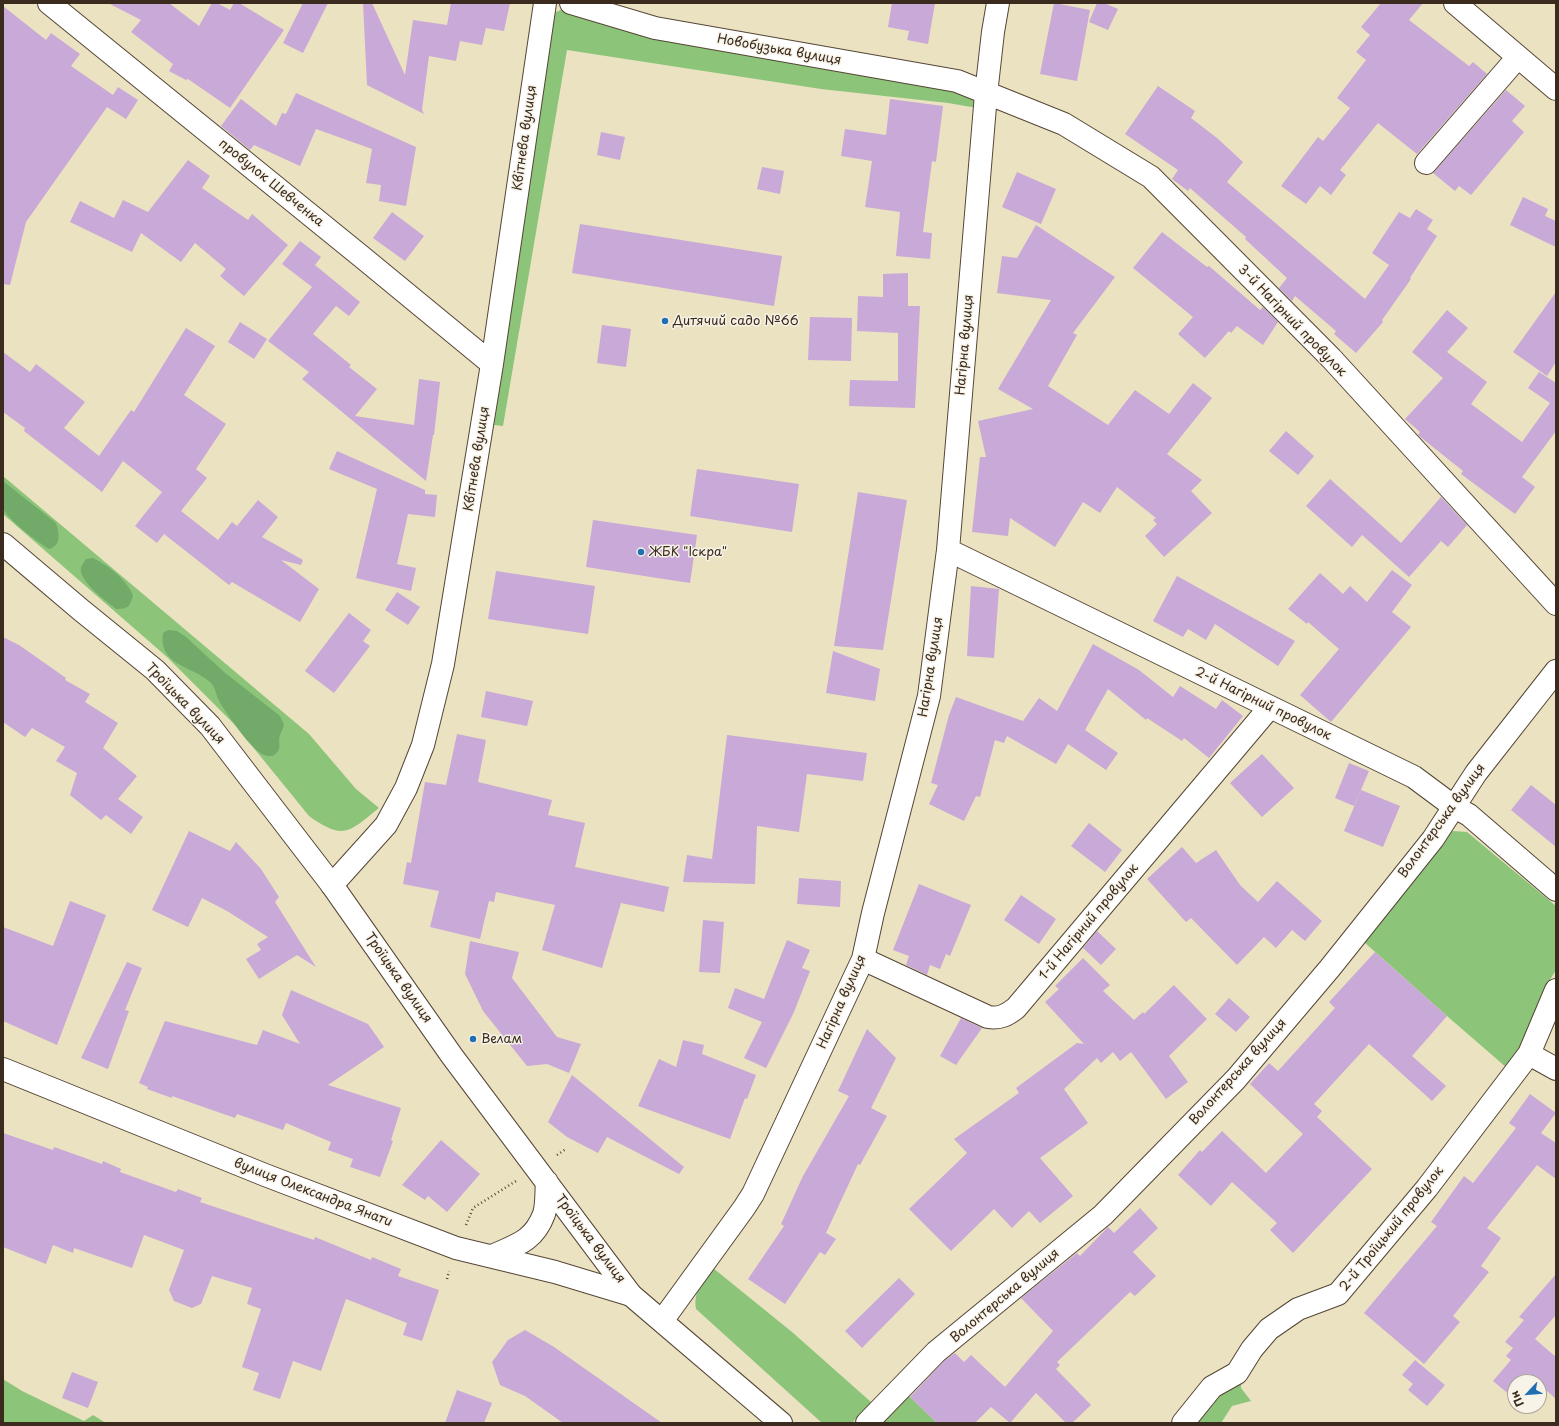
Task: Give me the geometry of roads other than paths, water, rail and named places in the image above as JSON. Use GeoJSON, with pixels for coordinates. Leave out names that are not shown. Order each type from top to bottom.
{"type":"FeatureCollection","features":[{"type":"Feature","properties":{"kind":"street","name":"провулок Шевченка"},"geometry":{"type":"LineString","coordinates":[[49,3],[492,364]]}},
{"type":"Feature","properties":{"kind":"street","name":"Квітнева вулиця"},"geometry":{"type":"LineString","coordinates":[[332,885],[386,825],[406,788],[423,745],[443,664],[492,364],[545,3]]}},
{"type":"Feature","properties":{"kind":"street","name":"Новобузька вулиця"},"geometry":{"type":"LineString","coordinates":[[571,3],[655,28],[957,81],[986,94]]}},
{"type":"Feature","properties":{"kind":"street","name":"Нагірна вулиця"},"geometry":{"type":"LineString","coordinates":[[662,1321],[753,1194],[863,959],[873,913],[929,696],[948,550],[986,94],[998,3]]}},
{"type":"Feature","properties":{"kind":"street"},"geometry":{"type":"LineString","coordinates":[[1455,3],[1556,89]]}},
{"type":"Feature","properties":{"kind":"street"},"geometry":{"type":"LineString","coordinates":[[1426,163],[1518,57]]}},
{"type":"Feature","properties":{"kind":"street","name":"3-й Нагірний провулок"},"geometry":{"type":"LineString","coordinates":[[986,94],[1064,124],[1151,177],[1331,358],[1556,604]]}},
{"type":"Feature","properties":{"kind":"street","name":"Троїцька вулиця"},"geometry":{"type":"LineString","coordinates":[[3,544],[81,610],[156,670],[210,726],[332,885],[452,1056],[631,1295],[781,1423]]}},
{"type":"Feature","properties":{"kind":"street","name":"2-й Нагірний провулок"},"geometry":{"type":"LineString","coordinates":[[948,550],[1414,777],[1453,806],[1469,815],[1556,890]]}},
{"type":"Feature","properties":{"kind":"street","name":"Волонтерська вулиця"},"geometry":{"type":"LineString","coordinates":[[867,1423],[936,1352],[1103,1215],[1236,1079],[1330,968],[1432,839],[1476,773],[1556,671]]}},
{"type":"Feature","properties":{"kind":"street","name":"1-й Нагірний провулок"},"geometry":{"type":"LineString","coordinates":[[863,959],[988,1017],[997,1018],[1006,1015],[1016,1008],[1270,707]]}},
{"type":"Feature","properties":{"kind":"street","name":"2-й Троїцький провулок"},"geometry":{"type":"LineString","coordinates":[[1183,1423],[1212,1387],[1238,1373],[1252,1349],[1269,1329],[1298,1309],[1338,1294],[1428,1188],[1529,1054],[1556,990]]}},
{"type":"Feature","properties":{"kind":"street"},"geometry":{"type":"LineString","coordinates":[[1529,1054],[1556,1069]]}},
{"type":"Feature","properties":{"kind":"street","name":"вулиця Олександра Янати"},"geometry":{"type":"LineString","coordinates":[[3,1069],[265,1175],[456,1248],[555,1272],[631,1295]]}},
{"type":"Feature","properties":{"kind":"street"},"geometry":{"type":"LineString","coordinates":[[492,1256],[516,1246],[530,1237],[544,1213],[541,1175]]}},
{"type":"Feature","properties":{"kind":"place","name":"Дитячий садо №66"},"geometry":{"type":"Point","coordinates":[665,321]}},
{"type":"Feature","properties":{"kind":"place","name":"ЖБК \"Іскра\""},"geometry":{"type":"Point","coordinates":[641,552]}},
{"type":"Feature","properties":{"kind":"place","name":"Велам"},"geometry":{"type":"Point","coordinates":[473,1039]}}]}
